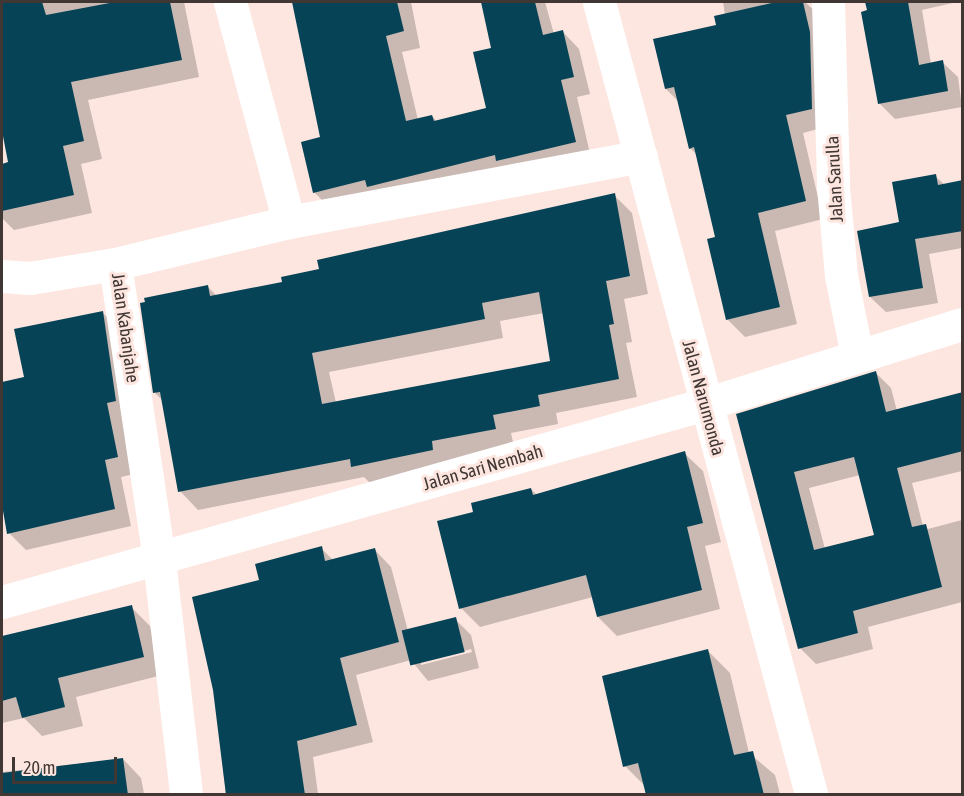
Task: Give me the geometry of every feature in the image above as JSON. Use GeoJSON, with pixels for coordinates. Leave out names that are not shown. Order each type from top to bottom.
{"type":"FeatureCollection","features":[{"type":"Feature","properties":{"kind":"street"},"geometry":{"type":"LineString","coordinates":[[230,2],[289,222]]}},
{"type":"Feature","properties":{"kind":"street","name":"Jalan Narumonda"},"geometry":{"type":"LineString","coordinates":[[599,2],[811,795]]}},
{"type":"Feature","properties":{"kind":"street","name":"Jalan Sarulla"},"geometry":{"type":"LineString","coordinates":[[828,2],[833,186],[841,276],[857,356]]}},
{"type":"Feature","properties":{"kind":"street","name":"Jalan Kabanjahe"},"geometry":{"type":"LineString","coordinates":[[186,795],[159,560],[116,264],[289,222],[640,156]]}},
{"type":"Feature","properties":{"kind":"street"},"geometry":{"type":"LineString","coordinates":[[2,276],[30,278],[116,264]]}},
{"type":"Feature","properties":{"kind":"street","name":"Jalan Sari Nembah"},"geometry":{"type":"LineString","coordinates":[[2,602],[159,560],[705,405],[963,324]]}},
{"type":"Feature","properties":{"kind":"building"},"geometry":{"type":"Polygon","coordinates":[[[2,2],[42,2],[46,15],[115,2],[170,2],[182,60],[71,82],[84,141],[63,146],[74,195],[2,211],[2,164],[8,162],[2,131],[2,2]]]}},
{"type":"Feature","properties":{"kind":"building"},"geometry":{"type":"Polygon","coordinates":[[[292,2],[397,2],[404,31],[386,36],[406,121],[432,115],[434,121],[486,108],[473,52],[491,48],[481,2],[535,2],[543,35],[563,30],[574,77],[561,80],[576,142],[496,161],[495,155],[367,187],[365,180],[313,193],[301,142],[320,137],[292,2]]]}},
{"type":"Feature","properties":{"kind":"building"},"geometry":{"type":"Polygon","coordinates":[[[776,2],[803,2],[810,32],[812,109],[786,115],[806,201],[758,213],[780,307],[726,320],[707,239],[715,237],[694,147],[689,149],[674,87],[665,89],[653,39],[716,25],[714,16],[776,2]]]}},
{"type":"Feature","properties":{"kind":"building"},"geometry":{"type":"Polygon","coordinates":[[[865,2],[908,2],[919,65],[943,60],[948,91],[878,104],[861,12],[867,10],[865,2]]]}},
{"type":"Feature","properties":{"kind":"building"},"geometry":{"type":"Polygon","coordinates":[[[936,174],[938,185],[963,180],[963,231],[915,239],[923,288],[869,297],[857,231],[899,222],[892,182],[936,174]]]}},
{"type":"Feature","properties":{"kind":"building"},"geometry":{"type":"Polygon","coordinates":[[[615,193],[630,276],[606,281],[614,324],[609,325],[619,379],[538,395],[540,406],[493,415],[496,429],[432,441],[433,450],[351,467],[350,459],[178,492],[160,392],[153,393],[140,303],[145,302],[144,298],[208,285],[210,296],[282,282],[281,277],[319,269],[317,260],[615,193]],[[539,292],[482,303],[485,319],[312,353],[322,404],[550,361],[539,292]]]}},
{"type":"Feature","properties":{"kind":"building"},"geometry":{"type":"Polygon","coordinates":[[[103,311],[116,401],[107,403],[118,457],[105,460],[115,509],[7,534],[2,505],[2,382],[24,377],[14,329],[103,311]]]}},
{"type":"Feature","properties":{"kind":"building"},"geometry":{"type":"Polygon","coordinates":[[[876,371],[886,412],[963,392],[963,451],[897,468],[912,527],[926,524],[942,587],[853,611],[858,633],[798,649],[736,414],[876,371]],[[854,457],[794,472],[814,550],[874,535],[854,457]]]}},
{"type":"Feature","properties":{"kind":"building"},"geometry":{"type":"Polygon","coordinates":[[[685,451],[703,523],[687,527],[702,590],[597,617],[586,575],[459,609],[437,521],[473,512],[471,503],[531,488],[533,495],[685,451]]]}},
{"type":"Feature","properties":{"kind":"building"},"geometry":{"type":"Polygon","coordinates":[[[322,546],[325,561],[375,548],[399,642],[340,658],[357,725],[297,741],[305,795],[226,795],[213,690],[192,597],[259,580],[255,564],[322,546]]]}},
{"type":"Feature","properties":{"kind":"building"},"geometry":{"type":"Polygon","coordinates":[[[132,605],[144,657],[58,678],[65,707],[22,718],[16,697],[2,701],[2,636],[132,605]]]}},
{"type":"Feature","properties":{"kind":"building"},"geometry":{"type":"Polygon","coordinates":[[[456,617],[465,652],[410,665],[402,631],[456,617]]]}},
{"type":"Feature","properties":{"kind":"building"},"geometry":{"type":"Polygon","coordinates":[[[708,649],[734,755],[753,751],[764,795],[646,795],[638,763],[623,767],[602,676],[708,649]]]}},
{"type":"Feature","properties":{"kind":"building"},"geometry":{"type":"Polygon","coordinates":[[[123,758],[128,795],[2,795],[2,773],[123,758]]]}}]}
